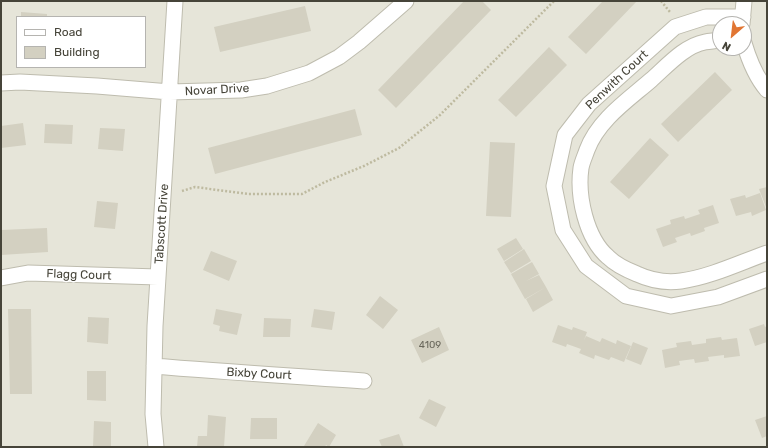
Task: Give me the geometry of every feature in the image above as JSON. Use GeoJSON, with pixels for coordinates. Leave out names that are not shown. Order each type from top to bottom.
{"type":"FeatureCollection","features":[{"type":"Feature","properties":{"kind":"street","name":"Tabscott Drive"},"geometry":{"type":"LineString","coordinates":[[156,447],[154,414],[155,326],[175,1]]}},
{"type":"Feature","properties":{"kind":"street","name":"Novar Drive"},"geometry":{"type":"LineString","coordinates":[[1,83],[20,82],[97,86],[170,92],[241,90],[267,86],[301,76],[324,66],[349,50],[406,1]]}},
{"type":"Feature","properties":{"kind":"street"},"geometry":{"type":"LineString","coordinates":[[743,16],[744,1]]}},
{"type":"Feature","properties":{"kind":"street","name":"Penwith Court"},"geometry":{"type":"LineString","coordinates":[[712,18],[706,17],[675,27],[589,104],[565,135],[554,186],[563,230],[586,266],[626,296],[671,306],[718,297],[767,279]]}},
{"type":"Feature","properties":{"kind":"street","name":"Penwith Court"},"geometry":{"type":"LineString","coordinates":[[712,41],[704,42],[686,50],[608,118],[595,135],[587,149],[581,167],[580,186],[584,214],[596,243],[607,257],[646,278],[662,281],[680,281],[706,275],[767,253]]}},
{"type":"Feature","properties":{"kind":"street"},"geometry":{"type":"LineString","coordinates":[[749,56],[753,68],[767,90]]}},
{"type":"Feature","properties":{"kind":"street","name":"Flagg Court"},"geometry":{"type":"LineString","coordinates":[[1,278],[28,273],[158,277]]}},
{"type":"Feature","properties":{"kind":"street","name":"Bixby Court"},"geometry":{"type":"LineString","coordinates":[[154,366],[364,382]]}},
{"type":"Feature","properties":{"kind":"path"},"geometry":{"type":"LineString","coordinates":[[182,191],[195,187],[248,194],[302,194],[400,148],[440,115],[554,1]]}},
{"type":"Feature","properties":{"kind":"path"},"geometry":{"type":"LineString","coordinates":[[661,1],[670,12]]}},
{"type":"Feature","properties":{"kind":"shaded area"},"geometry":{"type":"Polygon","coordinates":[[[1,1],[767,1],[767,447],[1,447],[1,1]]]}},
{"type":"Feature","properties":{"kind":"building"},"geometry":{"type":"Polygon","coordinates":[[[464,1],[482,1],[491,10],[396,108],[378,90],[464,1]]]}},
{"type":"Feature","properties":{"kind":"building"},"geometry":{"type":"Polygon","coordinates":[[[603,1],[637,1],[586,54],[568,37],[603,1]]]}},
{"type":"Feature","properties":{"kind":"building"},"geometry":{"type":"Polygon","coordinates":[[[305,6],[311,31],[220,52],[214,27],[305,6]]]}},
{"type":"Feature","properties":{"kind":"building"},"geometry":{"type":"Polygon","coordinates":[[[21,12],[47,14],[47,16],[21,16],[21,12]]]}},
{"type":"Feature","properties":{"kind":"building"},"geometry":{"type":"Polygon","coordinates":[[[549,47],[567,65],[516,117],[498,100],[549,47]]]}},
{"type":"Feature","properties":{"kind":"building"},"geometry":{"type":"Polygon","coordinates":[[[715,72],[732,90],[678,142],[661,124],[715,72]]]}},
{"type":"Feature","properties":{"kind":"building"},"geometry":{"type":"Polygon","coordinates":[[[355,109],[362,135],[215,174],[208,148],[355,109]]]}},
{"type":"Feature","properties":{"kind":"building"},"geometry":{"type":"Polygon","coordinates":[[[23,123],[26,145],[1,148],[1,126],[23,123]]]}},
{"type":"Feature","properties":{"kind":"building"},"geometry":{"type":"Polygon","coordinates":[[[45,124],[73,125],[72,144],[44,143],[45,124]]]}},
{"type":"Feature","properties":{"kind":"building"},"geometry":{"type":"Polygon","coordinates":[[[100,128],[125,129],[123,151],[98,149],[100,128]]]}},
{"type":"Feature","properties":{"kind":"building"},"geometry":{"type":"Polygon","coordinates":[[[650,138],[669,155],[629,199],[610,182],[650,138]]]}},
{"type":"Feature","properties":{"kind":"building"},"geometry":{"type":"Polygon","coordinates":[[[490,142],[515,143],[511,217],[486,216],[490,142]]]}},
{"type":"Feature","properties":{"kind":"building"},"geometry":{"type":"Polygon","coordinates":[[[767,187],[767,206],[766,207],[759,189],[767,187]]]}},
{"type":"Feature","properties":{"kind":"building"},"geometry":{"type":"Polygon","coordinates":[[[760,193],[766,210],[752,216],[751,212],[736,216],[730,199],[745,195],[746,198],[760,193]]]}},
{"type":"Feature","properties":{"kind":"building"},"geometry":{"type":"Polygon","coordinates":[[[97,201],[118,203],[115,229],[94,227],[97,201]]]}},
{"type":"Feature","properties":{"kind":"building"},"geometry":{"type":"Polygon","coordinates":[[[713,205],[719,223],[704,228],[705,231],[691,236],[690,233],[675,238],[677,242],[663,247],[656,229],[671,224],[670,220],[684,216],[685,219],[700,214],[698,210],[713,205]]]}},
{"type":"Feature","properties":{"kind":"building"},"geometry":{"type":"Polygon","coordinates":[[[47,228],[48,252],[1,255],[1,230],[47,228]]]}},
{"type":"Feature","properties":{"kind":"building"},"geometry":{"type":"Polygon","coordinates":[[[516,238],[523,249],[504,261],[497,249],[516,238]]]}},
{"type":"Feature","properties":{"kind":"building"},"geometry":{"type":"Polygon","coordinates":[[[524,249],[531,261],[511,273],[504,262],[524,249]]]}},
{"type":"Feature","properties":{"kind":"building"},"geometry":{"type":"Polygon","coordinates":[[[211,251],[237,261],[229,281],[203,270],[211,251]]]}},
{"type":"Feature","properties":{"kind":"building"},"geometry":{"type":"Polygon","coordinates":[[[532,262],[539,274],[526,281],[539,275],[546,287],[525,299],[511,274],[532,262]]]}},
{"type":"Feature","properties":{"kind":"building"},"geometry":{"type":"Polygon","coordinates":[[[546,287],[553,300],[533,312],[526,299],[546,287]]]}},
{"type":"Feature","properties":{"kind":"building"},"geometry":{"type":"Polygon","coordinates":[[[380,296],[398,310],[383,329],[366,315],[380,296]]]}},
{"type":"Feature","properties":{"kind":"building"},"geometry":{"type":"Polygon","coordinates":[[[8,309],[31,309],[32,394],[10,394],[8,309]]]}},
{"type":"Feature","properties":{"kind":"building"},"geometry":{"type":"Polygon","coordinates":[[[216,309],[242,314],[237,335],[219,331],[220,326],[213,324],[216,309]]]}},
{"type":"Feature","properties":{"kind":"building"},"geometry":{"type":"Polygon","coordinates":[[[314,309],[335,312],[332,330],[311,327],[314,309]]]}},
{"type":"Feature","properties":{"kind":"building"},"geometry":{"type":"Polygon","coordinates":[[[88,317],[109,318],[108,344],[87,342],[88,317]]]}},
{"type":"Feature","properties":{"kind":"building"},"geometry":{"type":"Polygon","coordinates":[[[264,318],[291,319],[290,337],[263,337],[264,318]]]}},
{"type":"Feature","properties":{"kind":"building"},"geometry":{"type":"Polygon","coordinates":[[[764,324],[765,327],[767,326],[767,342],[755,346],[749,329],[764,324]]]}},
{"type":"Feature","properties":{"kind":"building"},"geometry":{"type":"Polygon","coordinates":[[[558,325],[572,330],[573,327],[587,332],[584,340],[586,336],[600,342],[602,338],[616,344],[617,340],[631,346],[624,362],[611,357],[609,360],[595,355],[594,359],[579,353],[581,349],[567,344],[566,347],[552,342],[558,325]]]}},
{"type":"Feature","properties":{"kind":"building"},"geometry":{"type":"Polygon","coordinates":[[[439,327],[449,350],[422,363],[411,340],[439,327]]]}},
{"type":"Feature","properties":{"kind":"building"},"geometry":{"type":"Polygon","coordinates":[[[721,337],[722,340],[737,338],[740,356],[724,358],[724,355],[708,357],[709,361],[695,363],[694,359],[679,361],[680,365],[665,368],[662,350],[677,347],[676,343],[691,341],[692,345],[706,343],[706,339],[721,337]]]}},
{"type":"Feature","properties":{"kind":"building"},"geometry":{"type":"Polygon","coordinates":[[[633,342],[648,348],[641,365],[626,359],[633,342]]]}},
{"type":"Feature","properties":{"kind":"building"},"geometry":{"type":"Polygon","coordinates":[[[87,371],[106,371],[106,401],[87,400],[87,371]]]}},
{"type":"Feature","properties":{"kind":"building"},"geometry":{"type":"Polygon","coordinates":[[[429,399],[446,407],[436,427],[419,418],[429,399]]]}},
{"type":"Feature","properties":{"kind":"building"},"geometry":{"type":"Polygon","coordinates":[[[208,415],[226,417],[224,447],[197,447],[198,436],[207,436],[208,415]]]}},
{"type":"Feature","properties":{"kind":"building"},"geometry":{"type":"Polygon","coordinates":[[[767,416],[767,436],[762,438],[755,420],[767,416]]]}},
{"type":"Feature","properties":{"kind":"building"},"geometry":{"type":"Polygon","coordinates":[[[251,418],[277,418],[277,439],[250,439],[251,418]]]}},
{"type":"Feature","properties":{"kind":"building"},"geometry":{"type":"Polygon","coordinates":[[[94,421],[111,422],[111,447],[93,447],[94,421]]]}},
{"type":"Feature","properties":{"kind":"building"},"geometry":{"type":"Polygon","coordinates":[[[318,423],[336,435],[329,447],[326,445],[325,447],[304,446],[318,423]]]}},
{"type":"Feature","properties":{"kind":"building"},"geometry":{"type":"Polygon","coordinates":[[[399,434],[404,447],[382,447],[379,440],[399,434]]]}}]}
